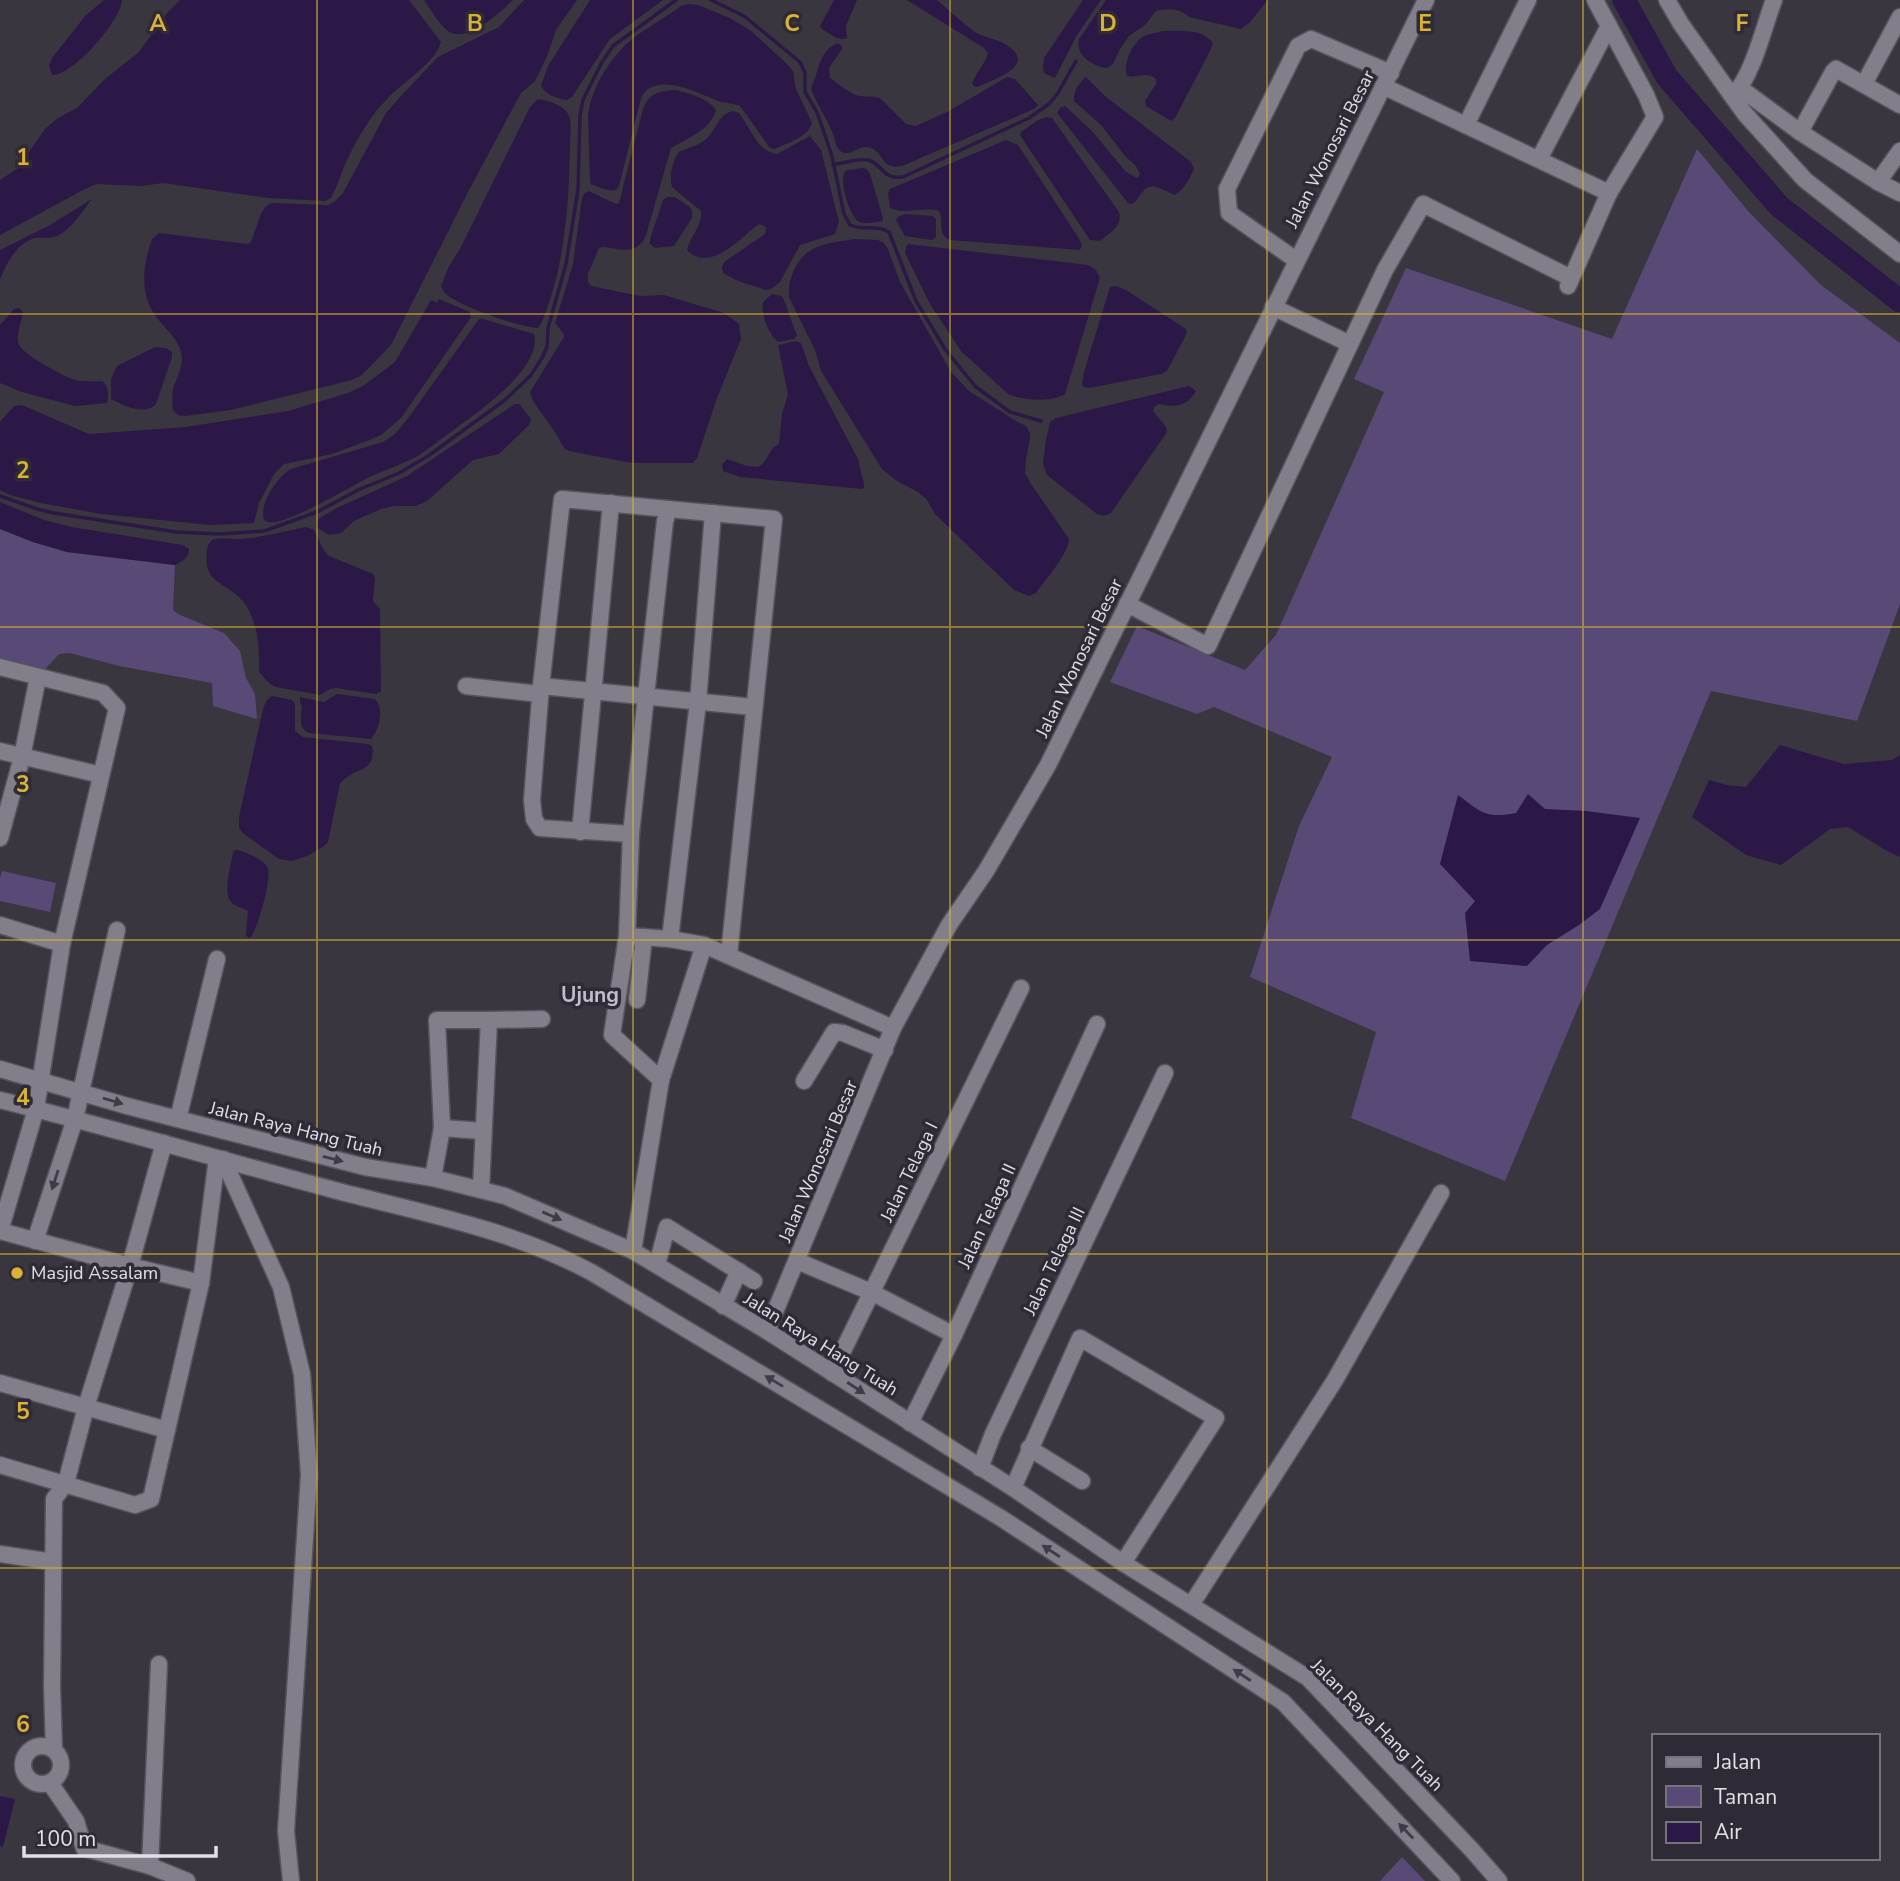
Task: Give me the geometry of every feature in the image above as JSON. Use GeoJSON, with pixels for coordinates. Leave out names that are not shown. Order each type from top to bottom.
{"type":"FeatureCollection","features":[{"type":"Feature","properties":{"kind":"street","name":"Jalan Wonosari Besar"},"geometry":{"type":"LineString","coordinates":[[767,1331],[893,1028],[949,925],[986,870],[1048,765],[1426,0]]}},
{"type":"Feature","properties":{"kind":"street"},"geometry":{"type":"LineString","coordinates":[[1466,125],[1528,0]]}},
{"type":"Feature","properties":{"kind":"street"},"geometry":{"type":"LineString","coordinates":[[1127,604],[1208,646],[1385,270],[1423,204],[1569,282],[1609,192],[1655,117],[1595,0]]}},
{"type":"Feature","properties":{"kind":"street"},"geometry":{"type":"LineString","coordinates":[[1667,0],[1681,23],[1736,92],[1746,115],[1805,180],[1900,254]]}},
{"type":"Feature","properties":{"kind":"street"},"geometry":{"type":"LineString","coordinates":[[1736,92],[1755,54],[1774,0]]}},
{"type":"Feature","properties":{"kind":"street"},"geometry":{"type":"LineString","coordinates":[[1864,84],[1900,17]]}},
{"type":"Feature","properties":{"kind":"street"},"geometry":{"type":"LineString","coordinates":[[1539,159],[1609,26]]}},
{"type":"Feature","properties":{"kind":"street"},"geometry":{"type":"LineString","coordinates":[[1296,260],[1229,213],[1227,189],[1298,46],[1311,38],[1466,125],[1609,192]]}},
{"type":"Feature","properties":{"kind":"street"},"geometry":{"type":"LineString","coordinates":[[1800,132],[1835,69],[1900,105]]}},
{"type":"Feature","properties":{"kind":"street"},"geometry":{"type":"LineString","coordinates":[[1736,92],[1878,182],[1900,193]]}},
{"type":"Feature","properties":{"kind":"street"},"geometry":{"type":"LineString","coordinates":[[1878,182],[1900,151]]}},
{"type":"Feature","properties":{"kind":"street"},"geometry":{"type":"LineString","coordinates":[[1273,307],[1350,344]]}},
{"type":"Feature","properties":{"kind":"street"},"geometry":{"type":"LineString","coordinates":[[631,834],[540,828],[534,819],[532,800],[540,690],[562,499],[774,519],[729,955]]}},
{"type":"Feature","properties":{"kind":"street"},"geometry":{"type":"LineString","coordinates":[[580,832],[611,503]]}},
{"type":"Feature","properties":{"kind":"street"},"geometry":{"type":"LineString","coordinates":[[637,1000],[631,834],[665,522],[669,509]]}},
{"type":"Feature","properties":{"kind":"street"},"geometry":{"type":"LineString","coordinates":[[670,939],[698,702],[713,513]]}},
{"type":"Feature","properties":{"kind":"street"},"geometry":{"type":"LineString","coordinates":[[0,667],[103,693],[117,708],[62,944],[36,1109],[0,1231],[201,1283]]}},
{"type":"Feature","properties":{"kind":"street"},"geometry":{"type":"LineString","coordinates":[[0,838],[22,757],[38,677]]}},
{"type":"Feature","properties":{"kind":"street"},"geometry":{"type":"LineString","coordinates":[[466,686],[594,691],[753,708]]}},
{"type":"Feature","properties":{"kind":"street"},"geometry":{"type":"LineString","coordinates":[[0,751],[101,775]]}},
{"type":"Feature","properties":{"kind":"street"},"geometry":{"type":"LineString","coordinates":[[0,925],[62,944]]}},
{"type":"Feature","properties":{"kind":"street"},"geometry":{"type":"LineString","coordinates":[[35,1241],[75,1119],[117,930]]}},
{"type":"Feature","properties":{"kind":"street"},"geometry":{"type":"LineString","coordinates":[[636,936],[704,945],[893,1028]]}},
{"type":"Feature","properties":{"kind":"street"},"geometry":{"type":"LineString","coordinates":[[636,936],[612,1035],[661,1080]]}},
{"type":"Feature","properties":{"kind":"street"},"geometry":{"type":"LineString","coordinates":[[632,1251],[661,1080],[704,945]]}},
{"type":"Feature","properties":{"kind":"street"},"geometry":{"type":"LineString","coordinates":[[178,1119],[217,959]]}},
{"type":"Feature","properties":{"kind":"street","name":"Jalan Telaga I"},"geometry":{"type":"LineString","coordinates":[[832,1373],[1021,988]]}},
{"type":"Feature","properties":{"kind":"street"},"geometry":{"type":"LineString","coordinates":[[433,1178],[442,1128],[437,1020],[542,1018]]}},
{"type":"Feature","properties":{"kind":"street"},"geometry":{"type":"LineString","coordinates":[[481,1189],[489,1020]]}},
{"type":"Feature","properties":{"kind":"street","name":"Jalan Telaga II"},"geometry":{"type":"LineString","coordinates":[[911,1423],[1097,1024]]}},
{"type":"Feature","properties":{"kind":"street"},"geometry":{"type":"LineString","coordinates":[[804,1081],[834,1032],[885,1050]]}},
{"type":"Feature","properties":{"kind":"street","name":"Jalan Raya Hang Tuah"},"geometry":{"type":"LineString","coordinates":[[0,1069],[81,1093],[365,1167],[481,1189],[505,1196],[632,1251],[767,1331],[1013,1488],[1123,1563],[1308,1678],[1499,1881]]}},
{"type":"Feature","properties":{"kind":"street","name":"Jalan Telaga III"},"geometry":{"type":"LineString","coordinates":[[980,1468],[993,1434],[1165,1073]]}},
{"type":"Feature","properties":{"kind":"street"},"geometry":{"type":"LineString","coordinates":[[0,1100],[450,1219],[536,1246],[613,1283],[1001,1518],[1283,1702],[1452,1881]]}},
{"type":"Feature","properties":{"kind":"street"},"geometry":{"type":"LineString","coordinates":[[442,1128],[483,1131]]}},
{"type":"Feature","properties":{"kind":"street"},"geometry":{"type":"LineString","coordinates":[[54,1750],[42,1745],[30,1749],[23,1760],[24,1773],[32,1783],[50,1783],[60,1774],[61,1761],[54,1750],[52,1686],[54,1499],[66,1483],[164,1143]]}},
{"type":"Feature","properties":{"kind":"street"},"geometry":{"type":"LineString","coordinates":[[0,1465],[135,1505],[151,1499],[201,1283],[220,1158]]}},
{"type":"Feature","properties":{"kind":"street"},"geometry":{"type":"LineString","coordinates":[[220,1158],[281,1287],[302,1374],[309,1475],[286,1830],[291,1881]]}},
{"type":"Feature","properties":{"kind":"street"},"geometry":{"type":"LineString","coordinates":[[1191,1605],[1335,1380],[1441,1193]]}},
{"type":"Feature","properties":{"kind":"street"},"geometry":{"type":"LineString","coordinates":[[657,1265],[667,1227],[754,1281]]}},
{"type":"Feature","properties":{"kind":"street"},"geometry":{"type":"LineString","coordinates":[[797,1261],[871,1292],[954,1335]]}},
{"type":"Feature","properties":{"kind":"street"},"geometry":{"type":"LineString","coordinates":[[723,1306],[739,1271]]}},
{"type":"Feature","properties":{"kind":"street"},"geometry":{"type":"LineString","coordinates":[[1013,1488],[1080,1338],[1216,1418],[1123,1563]]}},
{"type":"Feature","properties":{"kind":"street"},"geometry":{"type":"LineString","coordinates":[[0,1382],[167,1430]]}},
{"type":"Feature","properties":{"kind":"street"},"geometry":{"type":"LineString","coordinates":[[1029,1448],[1082,1481]]}},
{"type":"Feature","properties":{"kind":"street"},"geometry":{"type":"LineString","coordinates":[[0,1554],[53,1562]]}},
{"type":"Feature","properties":{"kind":"street"},"geometry":{"type":"LineString","coordinates":[[150,1866],[159,1664]]}},
{"type":"Feature","properties":{"kind":"street"},"geometry":{"type":"LineString","coordinates":[[50,1783],[76,1821],[84,1848],[150,1866],[187,1881]]}},
{"type":"Feature","properties":{"kind":"green space"},"geometry":{"type":"Polygon","coordinates":[[[1697,149],[1748,211],[1821,285],[1900,343],[1900,604],[1857,721],[1711,691],[1505,1181],[1351,1118],[1376,1032],[1250,977],[1299,826],[1332,757],[1214,707],[1197,714],[1110,682],[1137,626],[1245,670],[1276,635],[1384,392],[1354,379],[1406,268],[1612,339],[1697,149]]]}},
{"type":"Feature","properties":{"kind":"green space"},"geometry":{"type":"Polygon","coordinates":[[[0,529],[67,552],[175,565],[173,610],[224,633],[240,651],[246,678],[255,694],[257,719],[213,706],[212,683],[119,666],[70,653],[59,654],[38,677],[0,667],[0,529]]]}},
{"type":"Feature","properties":{"kind":"green space"},"geometry":{"type":"Polygon","coordinates":[[[2,871],[56,883],[50,912],[0,901],[2,871]]]}},
{"type":"Feature","properties":{"kind":"green space"},"geometry":{"type":"Polygon","coordinates":[[[1402,1857],[1425,1881],[1380,1881],[1402,1857]]]}},
{"type":"Feature","properties":{"kind":"water"},"geometry":{"type":"Polygon","coordinates":[[[104,0],[122,0],[120,9],[105,33],[72,67],[52,75],[49,66],[52,58],[86,15],[104,0]]]}},
{"type":"Feature","properties":{"kind":"water"},"geometry":{"type":"Polygon","coordinates":[[[180,0],[409,0],[441,42],[433,57],[381,105],[370,120],[350,153],[331,198],[325,201],[269,198],[163,183],[142,186],[96,184],[0,235],[0,180],[17,169],[45,129],[77,108],[105,79],[139,52],[180,0]]]}},
{"type":"Feature","properties":{"kind":"water"},"geometry":{"type":"Polygon","coordinates":[[[424,0],[513,0],[482,25],[455,34],[441,24],[424,0]]]}},
{"type":"Feature","properties":{"kind":"water"},"geometry":{"type":"Polygon","coordinates":[[[524,0],[577,0],[556,30],[535,81],[521,93],[391,345],[362,375],[352,380],[231,410],[178,415],[173,410],[172,397],[181,365],[181,352],[155,315],[144,284],[152,239],[159,233],[247,244],[251,242],[265,207],[271,203],[328,205],[334,202],[343,193],[386,113],[401,96],[438,57],[499,27],[524,0]]]}},
{"type":"Feature","properties":{"kind":"water"},"geometry":{"type":"Polygon","coordinates":[[[590,0],[663,0],[610,39],[572,97],[567,100],[555,97],[541,86],[548,66],[590,0]]]}},
{"type":"Feature","properties":{"kind":"water"},"geometry":{"type":"Polygon","coordinates":[[[834,0],[857,0],[846,26],[847,38],[844,39],[834,36],[820,26],[834,0]]]}},
{"type":"Feature","properties":{"kind":"water"},"geometry":{"type":"Polygon","coordinates":[[[907,0],[937,0],[975,32],[1013,50],[1018,57],[1017,63],[1005,74],[974,86],[973,80],[988,53],[907,0]]]}},
{"type":"Feature","properties":{"kind":"water"},"geometry":{"type":"Polygon","coordinates":[[[1083,0],[1101,0],[1077,35],[1055,78],[1044,73],[1044,58],[1083,0]]]}},
{"type":"Feature","properties":{"kind":"water"},"geometry":{"type":"Polygon","coordinates":[[[1106,0],[1268,0],[1241,29],[1189,17],[1178,10],[1156,11],[1145,25],[1129,36],[1113,64],[1107,68],[1086,59],[1078,45],[1079,39],[1106,0]]]}},
{"type":"Feature","properties":{"kind":"water"},"geometry":{"type":"Polygon","coordinates":[[[688,4],[698,5],[730,18],[750,30],[785,62],[793,71],[796,89],[812,123],[810,128],[797,139],[775,149],[770,148],[740,106],[677,86],[656,86],[647,90],[641,98],[619,186],[616,190],[610,190],[591,184],[588,116],[593,95],[603,74],[631,40],[688,4]]]}},
{"type":"Feature","properties":{"kind":"water"},"geometry":{"type":"Polygon","coordinates":[[[1163,31],[1197,33],[1213,43],[1171,121],[1146,106],[1145,101],[1156,84],[1156,79],[1146,75],[1127,76],[1126,71],[1131,50],[1137,41],[1163,31]]]}},
{"type":"Feature","properties":{"kind":"water"},"geometry":{"type":"Polygon","coordinates":[[[837,43],[842,49],[829,68],[830,78],[856,95],[880,98],[906,124],[916,126],[949,111],[1007,77],[1015,79],[1038,105],[902,166],[890,166],[867,147],[844,153],[838,149],[831,128],[811,89],[824,55],[837,43]]]}},
{"type":"Feature","properties":{"kind":"water"},"geometry":{"type":"Polygon","coordinates":[[[1086,77],[1105,96],[1191,162],[1194,169],[1175,195],[1156,187],[1148,187],[1132,204],[1128,203],[1057,113],[1065,106],[1092,131],[1126,172],[1137,178],[1140,174],[1136,166],[1101,125],[1074,101],[1077,88],[1086,77]]]}},
{"type":"Feature","properties":{"kind":"water"},"geometry":{"type":"Polygon","coordinates":[[[675,90],[708,102],[716,110],[713,117],[698,133],[671,148],[642,242],[628,250],[599,248],[588,274],[588,282],[591,286],[640,296],[664,295],[724,313],[739,324],[741,339],[693,463],[632,463],[569,451],[533,401],[530,392],[564,337],[555,323],[573,264],[582,198],[589,191],[619,203],[643,109],[655,94],[675,90]]]}},
{"type":"Feature","properties":{"kind":"water"},"geometry":{"type":"Polygon","coordinates":[[[538,99],[552,102],[564,109],[569,116],[571,128],[564,238],[549,304],[538,328],[505,320],[464,305],[447,295],[441,286],[530,107],[538,99]]]}},
{"type":"Feature","properties":{"kind":"water"},"geometry":{"type":"Polygon","coordinates":[[[733,111],[739,113],[759,144],[770,152],[777,154],[810,136],[821,150],[839,222],[835,234],[800,245],[780,282],[766,290],[738,281],[723,273],[722,267],[724,262],[765,234],[766,227],[760,224],[756,226],[732,246],[714,256],[696,256],[687,250],[700,221],[701,211],[672,187],[671,183],[672,169],[679,152],[705,140],[720,119],[733,111]]]}},
{"type":"Feature","properties":{"kind":"water"},"geometry":{"type":"Polygon","coordinates":[[[1052,118],[1119,212],[1117,225],[1100,241],[1090,240],[1020,135],[1038,120],[1052,118]]]}},
{"type":"Feature","properties":{"kind":"water"},"geometry":{"type":"Polygon","coordinates":[[[1006,140],[1018,145],[1078,237],[1082,245],[1080,250],[950,240],[942,231],[939,211],[901,211],[890,208],[890,189],[1006,140]]]}},
{"type":"Feature","properties":{"kind":"water"},"geometry":{"type":"Polygon","coordinates":[[[863,168],[870,174],[882,221],[859,222],[849,205],[844,188],[844,174],[848,170],[863,168]]]}},
{"type":"Feature","properties":{"kind":"water"},"geometry":{"type":"Polygon","coordinates":[[[675,197],[690,207],[692,218],[674,246],[655,248],[650,244],[650,239],[663,200],[675,197]]]}},
{"type":"Feature","properties":{"kind":"water"},"geometry":{"type":"Polygon","coordinates":[[[92,199],[62,233],[52,237],[35,238],[23,244],[9,261],[0,280],[0,250],[50,225],[92,199]]]}},
{"type":"Feature","properties":{"kind":"water"},"geometry":{"type":"Polygon","coordinates":[[[905,214],[933,216],[936,219],[936,237],[932,240],[905,236],[896,220],[905,214]]]}},
{"type":"Feature","properties":{"kind":"water"},"geometry":{"type":"Polygon","coordinates":[[[854,239],[878,240],[884,243],[900,282],[951,372],[969,391],[1026,426],[1030,433],[1025,473],[1069,539],[1060,560],[1036,593],[1029,596],[1014,590],[935,514],[927,500],[882,469],[821,371],[815,350],[789,297],[790,281],[800,260],[813,249],[854,239]]]}},
{"type":"Feature","properties":{"kind":"water"},"geometry":{"type":"Polygon","coordinates":[[[908,244],[1088,265],[1096,270],[1100,278],[1065,394],[1053,399],[1037,400],[1008,394],[961,351],[930,304],[905,253],[908,244]]]}},
{"type":"Feature","properties":{"kind":"water"},"geometry":{"type":"Polygon","coordinates":[[[1116,286],[1186,329],[1187,333],[1167,371],[1084,387],[1084,372],[1110,287],[1116,286]]]}},
{"type":"Feature","properties":{"kind":"water"},"geometry":{"type":"Polygon","coordinates":[[[772,294],[782,296],[797,335],[794,339],[778,342],[768,329],[763,302],[772,294]]]}},
{"type":"Feature","properties":{"kind":"water"},"geometry":{"type":"Polygon","coordinates":[[[439,299],[470,312],[471,317],[401,418],[381,435],[367,441],[332,454],[284,464],[274,474],[259,503],[254,523],[210,525],[101,514],[41,503],[0,490],[0,422],[14,406],[22,405],[89,434],[186,427],[288,411],[363,386],[395,362],[431,300],[437,303],[439,299]]]}},
{"type":"Feature","properties":{"kind":"water"},"geometry":{"type":"Polygon","coordinates":[[[19,308],[23,312],[18,333],[22,349],[69,378],[102,381],[108,391],[107,403],[75,406],[22,392],[0,383],[0,325],[14,309],[19,308]]]}},
{"type":"Feature","properties":{"kind":"water"},"geometry":{"type":"Polygon","coordinates":[[[479,319],[534,334],[534,348],[528,362],[505,389],[416,457],[287,519],[277,522],[264,520],[264,506],[270,491],[291,469],[383,442],[395,434],[479,319]]]}},
{"type":"Feature","properties":{"kind":"water"},"geometry":{"type":"Polygon","coordinates":[[[796,341],[801,343],[809,366],[858,459],[864,484],[862,489],[740,477],[723,471],[722,465],[727,459],[758,467],[779,444],[782,413],[788,395],[778,345],[796,341]]]}},
{"type":"Feature","properties":{"kind":"water"},"geometry":{"type":"Polygon","coordinates":[[[155,347],[166,348],[172,352],[156,404],[140,410],[111,399],[111,379],[117,366],[155,347]]]}},
{"type":"Feature","properties":{"kind":"water"},"geometry":{"type":"Polygon","coordinates":[[[1189,386],[1196,391],[1185,403],[1176,406],[1159,404],[1154,407],[1153,411],[1167,432],[1111,513],[1104,516],[1097,514],[1047,475],[1043,464],[1046,440],[1050,422],[1056,418],[1189,386]]]}},
{"type":"Feature","properties":{"kind":"water"},"geometry":{"type":"Polygon","coordinates":[[[515,404],[519,404],[531,419],[529,425],[499,454],[473,460],[427,501],[416,506],[381,509],[354,521],[341,533],[329,535],[316,527],[318,519],[407,476],[515,404]]]}},
{"type":"Feature","properties":{"kind":"water"},"geometry":{"type":"Polygon","coordinates":[[[0,502],[44,520],[183,545],[189,552],[185,559],[175,565],[67,552],[0,529],[0,502]]]}},
{"type":"Feature","properties":{"kind":"water"},"geometry":{"type":"Polygon","coordinates":[[[306,527],[314,530],[329,556],[373,574],[375,578],[373,601],[380,609],[381,691],[376,694],[336,688],[320,695],[270,684],[259,672],[257,637],[249,611],[239,597],[218,582],[209,571],[207,549],[213,540],[250,538],[306,527]]]}},
{"type":"Feature","properties":{"kind":"water"},"geometry":{"type":"Polygon","coordinates":[[[337,694],[375,699],[380,708],[380,719],[371,739],[309,733],[303,728],[300,697],[324,702],[337,694]]]}},
{"type":"Feature","properties":{"kind":"water"},"geometry":{"type":"Polygon","coordinates":[[[272,696],[295,703],[295,731],[303,737],[372,746],[373,755],[367,766],[340,784],[328,842],[307,856],[292,861],[279,859],[239,828],[239,817],[263,709],[272,696]]]}},
{"type":"Feature","properties":{"kind":"water"},"geometry":{"type":"Polygon","coordinates":[[[1780,745],[1844,764],[1892,760],[1900,755],[1900,857],[1848,827],[1830,829],[1781,865],[1746,855],[1692,817],[1709,780],[1746,787],[1780,745]]]}},
{"type":"Feature","properties":{"kind":"water"},"geometry":{"type":"Polygon","coordinates":[[[1528,794],[1545,809],[1640,818],[1600,909],[1547,945],[1527,966],[1470,961],[1465,913],[1475,901],[1440,864],[1458,795],[1478,810],[1497,815],[1516,813],[1528,794]]]}},
{"type":"Feature","properties":{"kind":"water"},"geometry":{"type":"Polygon","coordinates":[[[235,850],[254,856],[268,869],[263,905],[250,938],[246,936],[248,911],[236,906],[229,899],[227,886],[235,850]]]}},
{"type":"Feature","properties":{"kind":"water"},"geometry":{"type":"Polygon","coordinates":[[[0,1796],[15,1799],[3,1847],[0,1846],[0,1796]]]}},
{"type":"Feature","properties":{"kind":"waterway"},"geometry":{"type":"LineString","coordinates":[[0,496],[54,513],[176,532],[220,534],[264,531],[317,512],[358,490],[399,473],[428,456],[505,400],[531,375],[547,347],[548,328],[566,264],[578,190],[580,116],[583,100],[613,46],[676,0]]}},
{"type":"Feature","properties":{"kind":"waterway"},"geometry":{"type":"LineString","coordinates":[[711,0],[744,16],[800,62],[805,73],[805,92],[817,112],[832,156],[844,214],[850,225],[880,228],[889,232],[916,301],[945,349],[961,369],[976,387],[1010,412],[1041,421]]}},
{"type":"Feature","properties":{"kind":"waterway"},"geometry":{"type":"LineString","coordinates":[[1624,0],[1667,77],[1779,206],[1900,301]]}},
{"type":"Feature","properties":{"kind":"waterway"},"geometry":{"type":"LineString","coordinates":[[833,165],[868,160],[886,174],[903,177],[1029,118],[1049,104],[1076,61]]}},
{"type":"Feature","properties":{"kind":"place","name":"Masjid Assalam"},"geometry":{"type":"Point","coordinates":[17,1273]}},
{"type":"Feature","properties":{"kind":"district","name":"Ujung"},"geometry":{"type":"Point","coordinates":[590,995]}}]}
